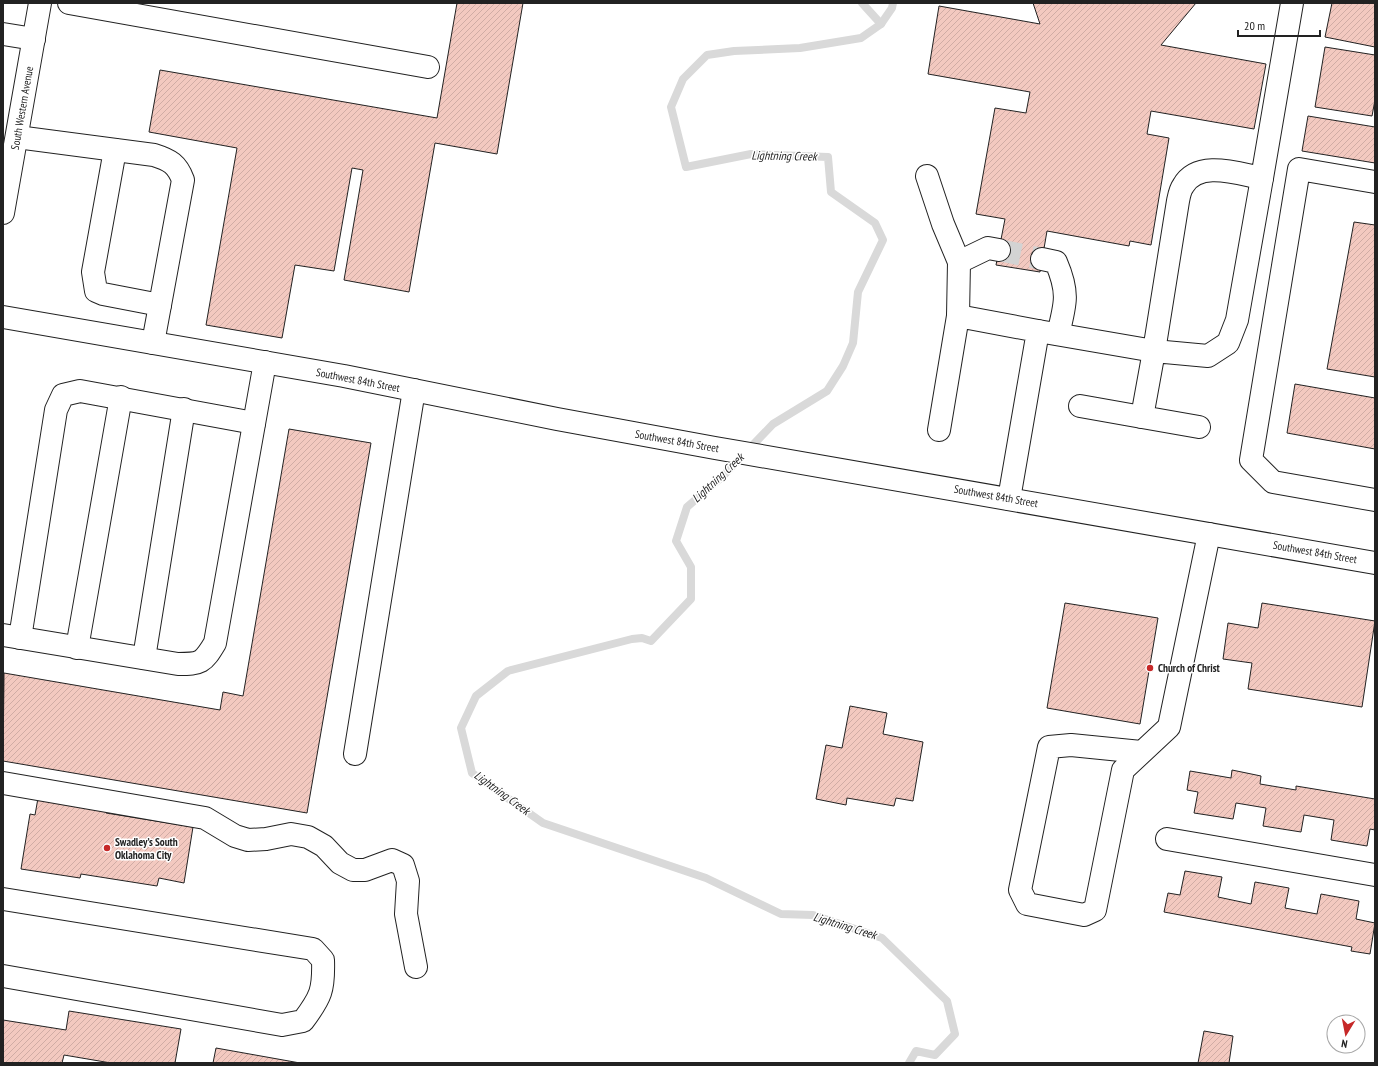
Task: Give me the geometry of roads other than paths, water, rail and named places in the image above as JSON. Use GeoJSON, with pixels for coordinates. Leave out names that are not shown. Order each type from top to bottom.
{"type":"FeatureCollection","features":[{"type":"Feature","properties":{"kind":"street","name":"South Western Avenue"},"geometry":{"type":"LineString","coordinates":[[3,213],[40,3]]}},
{"type":"Feature","properties":{"kind":"street"},"geometry":{"type":"LineString","coordinates":[[69,3],[428,67]]}},
{"type":"Feature","properties":{"kind":"street"},"geometry":{"type":"LineString","coordinates":[[958,316],[1154,351],[1208,356],[1228,343],[1237,320],[1292,3]]}},
{"type":"Feature","properties":{"kind":"street"},"geometry":{"type":"LineString","coordinates":[[3,34],[34,39]]}},
{"type":"Feature","properties":{"kind":"street"},"geometry":{"type":"LineString","coordinates":[[17,137],[154,155],[170,160],[179,169],[183,180],[153,343]]}},
{"type":"Feature","properties":{"kind":"street"},"geometry":{"type":"LineString","coordinates":[[116,150],[93,272],[96,291],[103,294],[160,305]]}},
{"type":"Feature","properties":{"kind":"street"},"geometry":{"type":"LineString","coordinates":[[1375,182],[1299,169],[1251,460],[1273,482],[1375,500]]}},
{"type":"Feature","properties":{"kind":"street"},"geometry":{"type":"LineString","coordinates":[[1142,417],[1178,201],[1183,185],[1196,173],[1211,170],[1262,178]]}},
{"type":"Feature","properties":{"kind":"street"},"geometry":{"type":"LineString","coordinates":[[927,176],[943,224],[959,262],[958,316],[938,430]]}},
{"type":"Feature","properties":{"kind":"street"},"geometry":{"type":"LineString","coordinates":[[959,262],[988,248],[999,250]]}},
{"type":"Feature","properties":{"kind":"street"},"geometry":{"type":"LineString","coordinates":[[1009,499],[1048,333],[1066,304],[1064,280],[1056,262],[1042,259]]}},
{"type":"Feature","properties":{"kind":"street","name":"Southwest 84th Street"},"geometry":{"type":"LineString","coordinates":[[3,317],[265,362],[715,448],[1375,563]]}},
{"type":"Feature","properties":{"kind":"street"},"geometry":{"type":"LineString","coordinates":[[254,423],[121,397],[80,391],[63,395],[56,410],[11,636],[178,664],[197,664],[207,656],[215,643],[265,362]]}},
{"type":"Feature","properties":{"kind":"street"},"geometry":{"type":"LineString","coordinates":[[355,754],[414,390]]}},
{"type":"Feature","properties":{"kind":"street"},"geometry":{"type":"LineString","coordinates":[[78,648],[121,397]]}},
{"type":"Feature","properties":{"kind":"street"},"geometry":{"type":"LineString","coordinates":[[1080,406],[1199,427]]}},
{"type":"Feature","properties":{"kind":"street"},"geometry":{"type":"LineString","coordinates":[[144,658],[184,409]]}},
{"type":"Feature","properties":{"kind":"street"},"geometry":{"type":"LineString","coordinates":[[1141,752],[1071,745],[1049,747],[1020,890],[1027,904],[1084,915],[1095,910],[1123,770],[1168,727],[1209,534]]}},
{"type":"Feature","properties":{"kind":"street"},"geometry":{"type":"LineString","coordinates":[[3,784],[205,818],[235,836],[248,840],[291,834],[308,837],[324,846],[340,863],[353,870],[365,870],[392,860],[403,865],[408,881],[406,914],[416,967]]}},
{"type":"Feature","properties":{"kind":"street"},"geometry":{"type":"LineString","coordinates":[[1167,839],[1375,876]]}},
{"type":"Feature","properties":{"kind":"street"},"geometry":{"type":"LineString","coordinates":[[3,899],[313,949],[323,960],[324,977],[318,1000],[303,1020],[282,1025],[3,976]]}},
{"type":"Feature","properties":{"kind":"waterway"},"geometry":{"type":"LineString","coordinates":[[862,3],[881,24]]}},
{"type":"Feature","properties":{"kind":"waterway","name":"Lightning Creek"},"geometry":{"type":"LineString","coordinates":[[893,3],[892,8],[881,24],[861,38],[800,48],[734,51],[707,55],[683,79],[671,107],[686,167],[751,154],[828,157],[831,192],[875,223],[883,240],[858,292],[853,343],[843,366],[827,391],[773,424],[723,476],[687,507],[676,541],[691,567],[691,599],[651,641],[642,638],[632,639],[508,671],[476,696],[461,728],[472,773],[543,823],[706,878],[781,914],[813,915],[882,938],[947,1001],[955,1034],[935,1055],[916,1051],[909,1063]]}},
{"type":"Feature","properties":{"kind":"tunnel"},"geometry":{"type":"LineString","coordinates":[[999,250],[1042,259]]}},
{"type":"Feature","properties":{"kind":"place","name":"Church of Christ"},"geometry":{"type":"Point","coordinates":[1150,668]}},
{"type":"Feature","properties":{"kind":"place","name":"Swadley’s South Oklahoma City"},"geometry":{"type":"Point","coordinates":[107,848]}}]}
